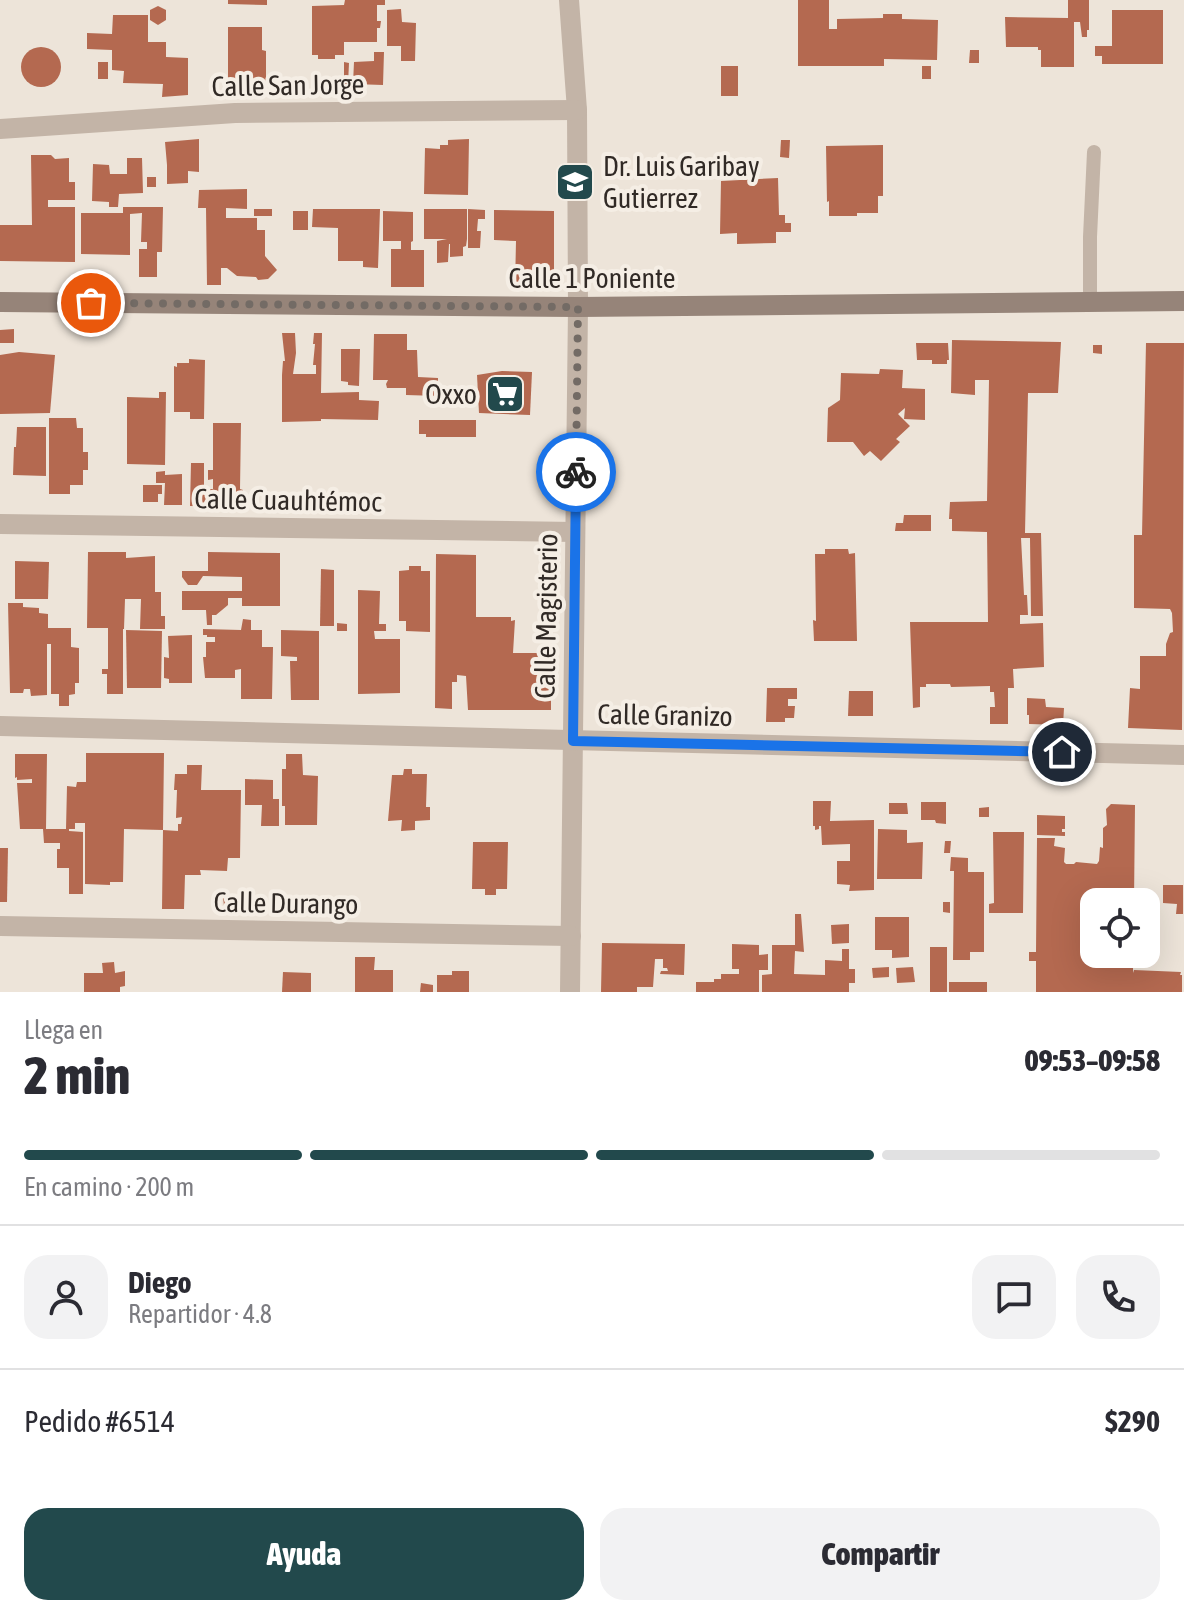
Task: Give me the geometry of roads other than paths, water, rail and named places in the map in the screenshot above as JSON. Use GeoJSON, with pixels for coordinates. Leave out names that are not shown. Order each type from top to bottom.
{"type":"FeatureCollection","features":[{"type":"Feature","properties":{"kind":"main road","name":"Calle 1 Poniente"},"geometry":{"type":"LineString","coordinates":[[0,302],[578,307],[1184,301]]}},
{"type":"Feature","properties":{"kind":"street","name":"Calle Magisterio"},"geometry":{"type":"LineString","coordinates":[[569,0],[577,110],[578,307],[570,992]]}},
{"type":"Feature","properties":{"kind":"street","name":"Calle San Jorge"},"geometry":{"type":"LineString","coordinates":[[0,129],[251,112],[577,110]]}},
{"type":"Feature","properties":{"kind":"street","name":"Calle Cuauhtémoc"},"geometry":{"type":"LineString","coordinates":[[0,524],[575,532]]}},
{"type":"Feature","properties":{"kind":"street","name":"Calle Granizo"},"geometry":{"type":"LineString","coordinates":[[0,726],[1184,755]]}},
{"type":"Feature","properties":{"kind":"street","name":"Calle Durango"},"geometry":{"type":"LineString","coordinates":[[0,926],[571,936]]}},
{"type":"Feature","properties":{"kind":"lane"},"geometry":{"type":"LineString","coordinates":[[1090,302],[1094,152]]}},
{"type":"Feature","properties":{"kind":"place","name":"Dr. Luis Garibay Gutierrez"},"geometry":{"type":"Point","coordinates":[575,182]}},
{"type":"Feature","properties":{"kind":"place","name":"Oxxo"},"geometry":{"type":"Point","coordinates":[505,394]}}]}
